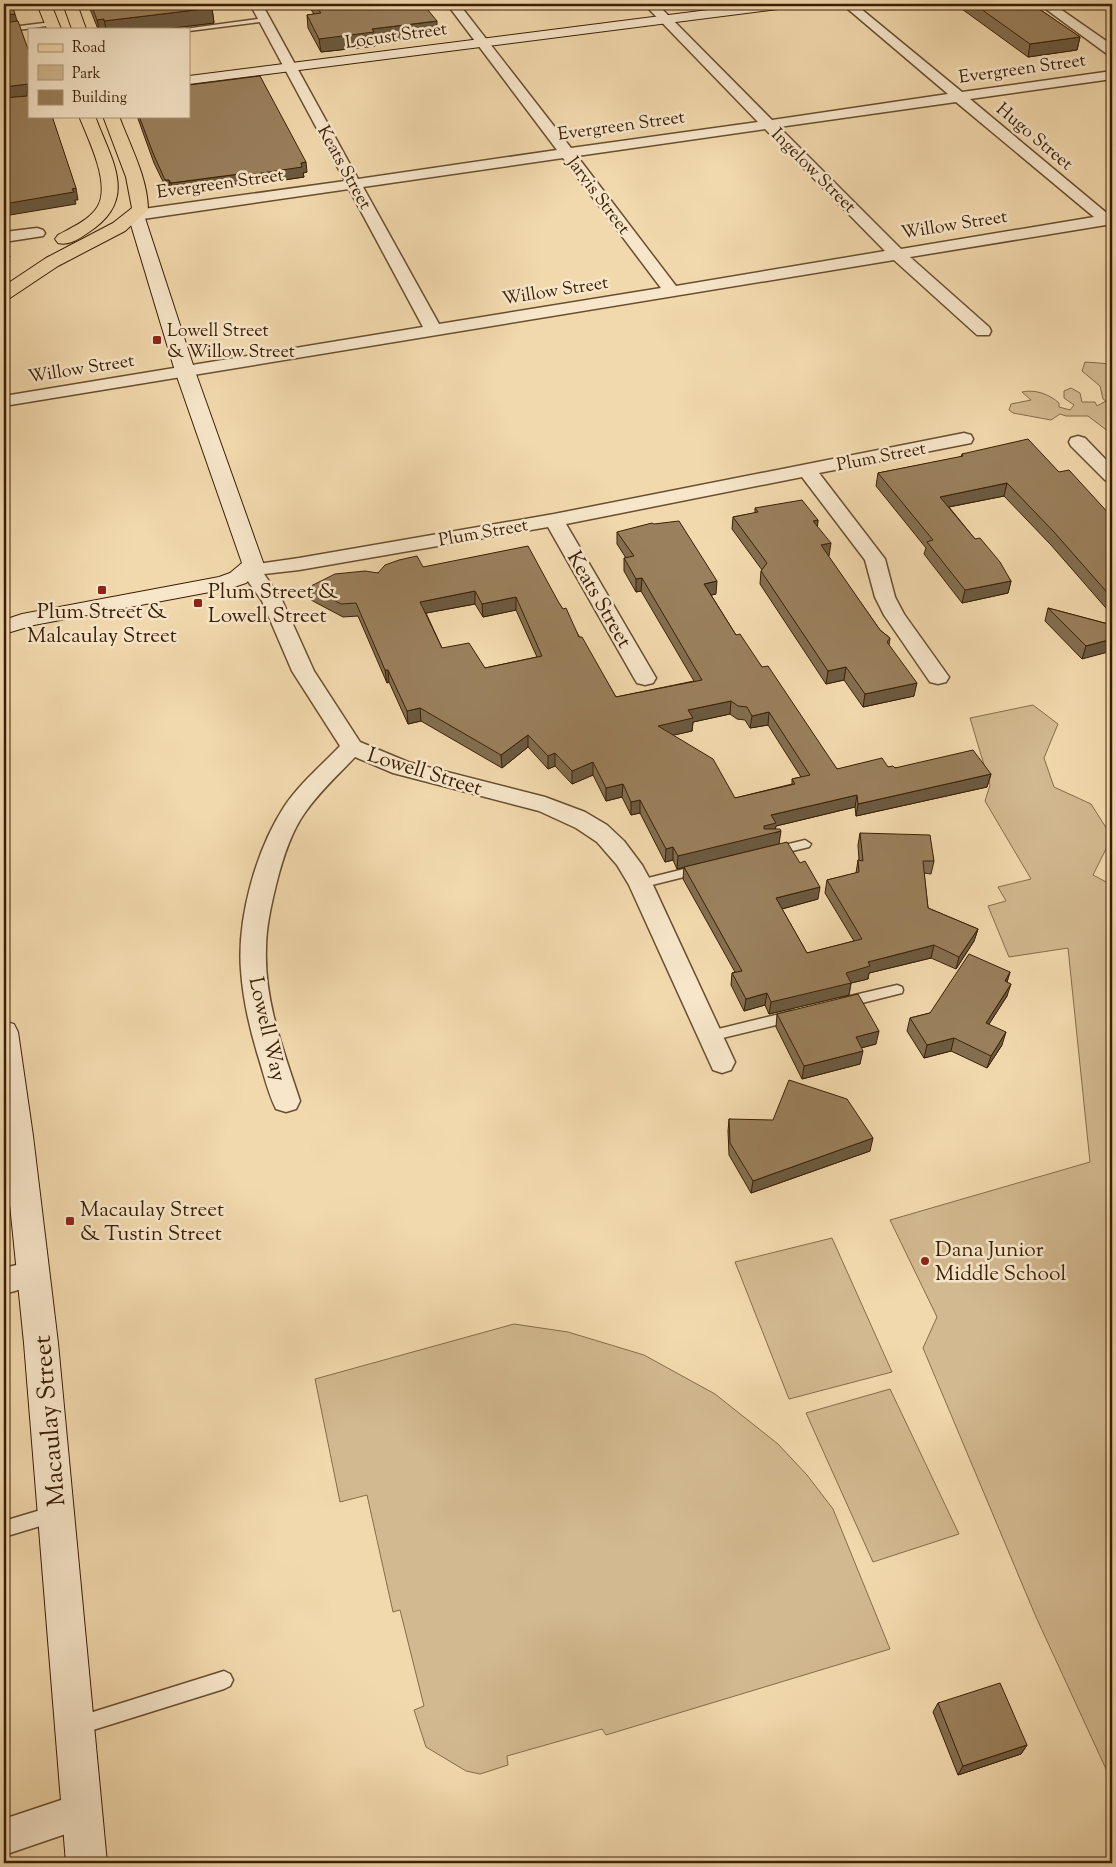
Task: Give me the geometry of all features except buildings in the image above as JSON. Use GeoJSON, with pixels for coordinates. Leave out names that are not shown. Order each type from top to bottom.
{"type":"FeatureCollection","features":[{"type":"Feature","properties":{"kind":"main road"},"geometry":{"type":"LineString","coordinates":[[44,4],[53,26]]}},
{"type":"Feature","properties":{"kind":"main road"},"geometry":{"type":"LineString","coordinates":[[70,4],[79,28]]}},
{"type":"Feature","properties":{"kind":"main road"},"geometry":{"type":"LineString","coordinates":[[4,278],[94,220],[105,209],[111,191],[88,118]]}},
{"type":"Feature","properties":{"kind":"main road"},"geometry":{"type":"LineString","coordinates":[[4,294],[47,265],[113,231],[136,215],[140,206],[136,187],[112,118]]}},
{"type":"Feature","properties":{"kind":"main road"},"geometry":{"type":"LineString","coordinates":[[109,183],[136,215]]}},
{"type":"Feature","properties":{"kind":"street","name":"Keats Street"},"geometry":{"type":"LineString","coordinates":[[256,4],[434,331]]}},
{"type":"Feature","properties":{"kind":"street","name":"Jarvis Street"},"geometry":{"type":"LineString","coordinates":[[453,4],[672,291]]}},
{"type":"Feature","properties":{"kind":"street","name":"Ingelow Street"},"geometry":{"type":"LineString","coordinates":[[650,4],[898,254],[983,331]]}},
{"type":"Feature","properties":{"kind":"street","name":"Locust Street"},"geometry":{"type":"LineString","coordinates":[[190,80],[786,4]]}},
{"type":"Feature","properties":{"kind":"street","name":"Hugo Street"},"geometry":{"type":"LineString","coordinates":[[848,4],[1109,220]]}},
{"type":"Feature","properties":{"kind":"street"},"geometry":{"type":"LineString","coordinates":[[1045,4],[1112,52]]}},
{"type":"Feature","properties":{"kind":"street","name":"Evergreen Street"},"geometry":{"type":"LineString","coordinates":[[136,215],[1112,75]]}},
{"type":"Feature","properties":{"kind":"street"},"geometry":{"type":"LineString","coordinates":[[136,215],[185,372],[253,561],[250,570]]}},
{"type":"Feature","properties":{"kind":"street","name":"Willow Street"},"geometry":{"type":"LineString","coordinates":[[4,400],[1109,220]]}},
{"type":"Feature","properties":{"kind":"street"},"geometry":{"type":"LineString","coordinates":[[4,237],[37,233]]}},
{"type":"Feature","properties":{"kind":"street","name":"Plum Street"},"geometry":{"type":"LineString","coordinates":[[4,627],[30,619],[223,583],[238,578],[250,570],[299,564],[554,520],[964,439]]}},
{"type":"Feature","properties":{"kind":"street"},"geometry":{"type":"LineString","coordinates":[[1078,442],[1112,476]]}},
{"type":"Feature","properties":{"kind":"street"},"geometry":{"type":"LineString","coordinates":[[807,471],[876,559],[885,597],[894,615],[938,677]]}},
{"type":"Feature","properties":{"kind":"street","name":"Keats Street"},"geometry":{"type":"LineString","coordinates":[[554,520],[645,678]]}},
{"type":"Feature","properties":{"kind":"street","name":"Lowell Street"},"geometry":{"type":"LineString","coordinates":[[250,570],[272,600],[303,670],[325,708],[352,747],[401,768],[545,805],[564,812],[605,836],[620,851],[640,884],[722,1062]]}},
{"type":"Feature","properties":{"kind":"street","name":"Lowell Way"},"geometry":{"type":"LineString","coordinates":[[286,1101],[270,1049],[258,1000],[254,966],[256,922],[268,869],[291,816],[306,795],[352,747]]}},
{"type":"Feature","properties":{"kind":"street","name":"Macaulay Street"},"geometry":{"type":"LineString","coordinates":[[4,1032],[19,1277],[56,1513],[87,1863]]}},
{"type":"Feature","properties":{"kind":"street"},"geometry":{"type":"LineString","coordinates":[[4,1837],[82,1811]]}},
{"type":"Feature","properties":{"kind":"lane"},"geometry":{"type":"LineString","coordinates":[[190,29],[265,20]]}},
{"type":"Feature","properties":{"kind":"lane"},"geometry":{"type":"LineString","coordinates":[[28,28],[53,26]]}},
{"type":"Feature","properties":{"kind":"lane"},"geometry":{"type":"LineString","coordinates":[[4,30],[28,28]]}},
{"type":"Feature","properties":{"kind":"lane"},"geometry":{"type":"LineString","coordinates":[[766,854],[805,844]]}},
{"type":"Feature","properties":{"kind":"lane"},"geometry":{"type":"LineString","coordinates":[[640,884],[708,867]]}},
{"type":"Feature","properties":{"kind":"lane"},"geometry":{"type":"LineString","coordinates":[[832,1006],[897,990]]}},
{"type":"Feature","properties":{"kind":"lane"},"geometry":{"type":"LineString","coordinates":[[710,1036],[803,1013]]}},
{"type":"Feature","properties":{"kind":"lane"},"geometry":{"type":"LineString","coordinates":[[4,1529],[56,1513]]}},
{"type":"Feature","properties":{"kind":"lane"},"geometry":{"type":"LineString","coordinates":[[75,1727],[224,1680]]}},
{"type":"Feature","properties":{"kind":"green space"},"geometry":{"type":"Polygon","coordinates":[[[1085,362],[1112,364],[1112,439],[1110,439],[1109,432],[1088,416],[1066,416],[1060,414],[1051,420],[1013,413],[1009,410],[1011,404],[1031,400],[1022,392],[1027,391],[1051,397],[1059,403],[1059,407],[1070,410],[1074,405],[1064,398],[1064,391],[1071,388],[1080,393],[1082,402],[1095,402],[1097,406],[1106,401],[1103,399],[1100,386],[1082,371],[1085,362]]]}},
{"type":"Feature","properties":{"kind":"green space"},"geometry":{"type":"Polygon","coordinates":[[[1033,705],[1058,724],[1044,758],[1054,787],[1091,804],[1112,837],[1093,875],[1112,885],[1112,1782],[1036,1617],[923,1348],[937,1317],[890,1220],[1090,1162],[1068,948],[1009,957],[988,906],[1006,901],[998,887],[1031,879],[985,801],[990,785],[970,718],[1033,705]]]}},
{"type":"Feature","properties":{"kind":"green space"},"geometry":{"type":"Polygon","coordinates":[[[832,1238],[892,1372],[789,1399],[735,1262],[832,1238]]]}},
{"type":"Feature","properties":{"kind":"green space"},"geometry":{"type":"Polygon","coordinates":[[[514,1324],[568,1332],[644,1355],[715,1394],[778,1444],[807,1475],[833,1509],[890,1649],[606,1735],[602,1729],[507,1756],[508,1765],[480,1774],[466,1771],[426,1747],[414,1710],[424,1706],[400,1610],[393,1612],[367,1495],[340,1502],[315,1379],[514,1324]]]}},
{"type":"Feature","properties":{"kind":"green space"},"geometry":{"type":"Polygon","coordinates":[[[890,1389],[959,1534],[873,1562],[806,1413],[890,1389]]]}},
{"type":"Feature","properties":{"kind":"place","name":"Lowell Street & Willow Street"},"geometry":{"type":"Point","coordinates":[157,340]}},
{"type":"Feature","properties":{"kind":"place","name":"Plum Street & Malcaulay Street"},"geometry":{"type":"Point","coordinates":[102,590]}},
{"type":"Feature","properties":{"kind":"place","name":"Plum Street & Lowell Street"},"geometry":{"type":"Point","coordinates":[198,603]}},
{"type":"Feature","properties":{"kind":"place","name":"Macaulay Street & Tustin Street"},"geometry":{"type":"Point","coordinates":[70,1221]}},
{"type":"Feature","properties":{"kind":"place","name":"Dana Junior Middle School"},"geometry":{"type":"Point","coordinates":[925,1261]}}]}
